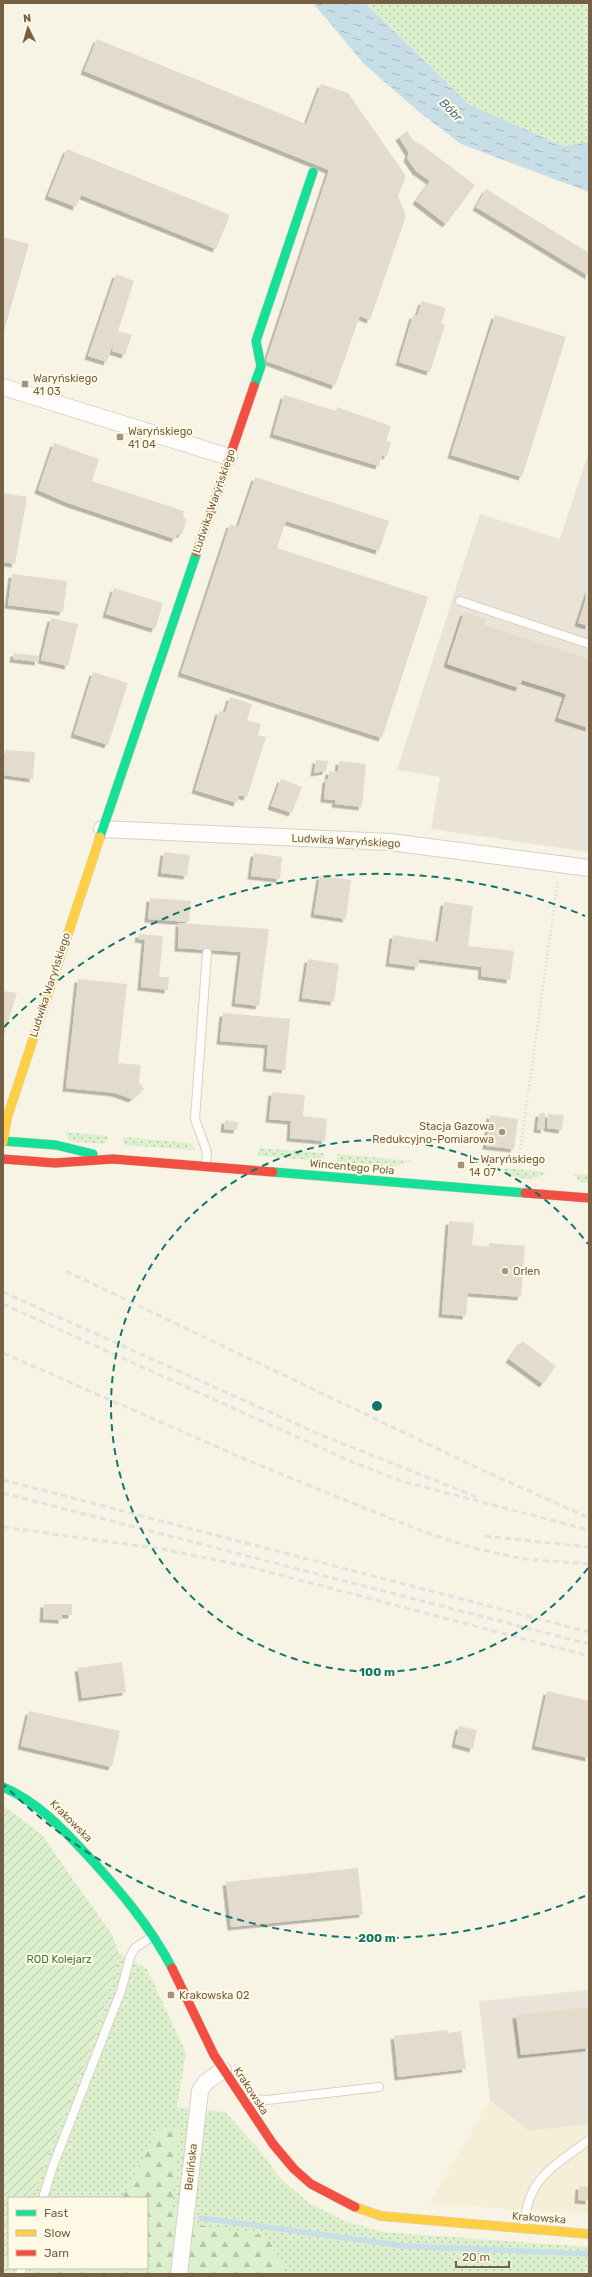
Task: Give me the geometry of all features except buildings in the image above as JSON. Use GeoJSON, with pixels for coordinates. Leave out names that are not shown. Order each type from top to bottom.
{"type":"FeatureCollection","features":[{"type":"Feature","properties":{"kind":"street","name":"Ludwika Waryńskiego"},"geometry":{"type":"LineString","coordinates":[[3,1141],[7,1118],[102,829],[261,366],[256,341],[313,172]]}},
{"type":"Feature","properties":{"kind":"street"},"geometry":{"type":"LineString","coordinates":[[3,387],[229,457]]}},
{"type":"Feature","properties":{"kind":"street","name":"Ludwika Waryńskiego"},"geometry":{"type":"LineString","coordinates":[[102,829],[390,842],[589,868]]}},
{"type":"Feature","properties":{"kind":"street","name":"Wincentego Pola"},"geometry":{"type":"LineString","coordinates":[[3,1141],[56,1145],[113,1159]]}},
{"type":"Feature","properties":{"kind":"street","name":"Wincentego Pola"},"geometry":{"type":"LineString","coordinates":[[3,1159],[55,1163],[113,1159],[589,1198]]}},
{"type":"Feature","properties":{"kind":"street","name":"Krakowska"},"geometry":{"type":"LineString","coordinates":[[3,1787],[19,1793],[49,1815],[124,1896],[154,1936],[223,2070],[289,2165],[310,2183],[334,2199],[357,2209],[381,2216],[523,2230],[589,2234]]}},
{"type":"Feature","properties":{"kind":"street","name":"Berlińska"},"geometry":{"type":"LineString","coordinates":[[179,2274],[200,2091],[206,2082],[223,2070]]}},
{"type":"Feature","properties":{"kind":"lane"},"geometry":{"type":"LineString","coordinates":[[460,602],[589,644]]}},
{"type":"Feature","properties":{"kind":"lane"},"geometry":{"type":"LineString","coordinates":[[206,1166],[207,1152],[195,1119],[207,953]]}},
{"type":"Feature","properties":{"kind":"lane"},"geometry":{"type":"LineString","coordinates":[[43,2197],[53,2166],[121,1991],[130,1957],[135,1948],[154,1936]]}},
{"type":"Feature","properties":{"kind":"lane"},"geometry":{"type":"LineString","coordinates":[[242,2099],[267,2100],[379,2087]]}},
{"type":"Feature","properties":{"kind":"lane"},"geometry":{"type":"LineString","coordinates":[[523,2230],[528,2199],[533,2188],[543,2175],[589,2140]]}},
{"type":"Feature","properties":{"kind":"path"},"geometry":{"type":"LineString","coordinates":[[518,1165],[560,864]]}},
{"type":"Feature","properties":{"kind":"shaded area"},"geometry":{"type":"Polygon","coordinates":[[[589,451],[589,852],[431,829],[440,777],[397,770],[480,514],[560,539],[589,451]]]}},
{"type":"Feature","properties":{"kind":"shaded area"},"geometry":{"type":"Polygon","coordinates":[[[589,1990],[589,2124],[529,2131],[490,2100],[479,2001],[589,1990]]]}},
{"type":"Feature","properties":{"kind":"shaded area"},"geometry":{"type":"Polygon","coordinates":[[[490,2100],[529,2131],[589,2124],[589,2214],[429,2204],[490,2100]]]}},
{"type":"Feature","properties":{"kind":"green space"},"geometry":{"type":"Polygon","coordinates":[[[365,3],[589,3],[589,142],[563,146],[470,105],[365,3]]]}},
{"type":"Feature","properties":{"kind":"green space"},"geometry":{"type":"Polygon","coordinates":[[[65,1132],[108,1136],[105,1144],[69,1141],[65,1132]]]}},
{"type":"Feature","properties":{"kind":"green space"},"geometry":{"type":"Polygon","coordinates":[[[123,1137],[190,1143],[196,1150],[124,1145],[123,1137]]]}},
{"type":"Feature","properties":{"kind":"green space"},"geometry":{"type":"Polygon","coordinates":[[[259,1148],[324,1153],[323,1161],[258,1156],[259,1148]]]}},
{"type":"Feature","properties":{"kind":"green space"},"geometry":{"type":"Polygon","coordinates":[[[338,1154],[412,1161],[392,1167],[337,1162],[338,1154]]]}},
{"type":"Feature","properties":{"kind":"green space"},"geometry":{"type":"Polygon","coordinates":[[[501,1168],[547,1172],[535,1178],[524,1178],[512,1175],[501,1168]]]}},
{"type":"Feature","properties":{"kind":"green space"},"geometry":{"type":"Polygon","coordinates":[[[574,1174],[589,1175],[589,1184],[579,1181],[574,1174]]]}},
{"type":"Feature","properties":{"kind":"green space","name":"ROD Kolejarz"},"geometry":{"type":"Polygon","coordinates":[[[3,1805],[41,1834],[111,1933],[119,1953],[96,2036],[31,2197],[8,2197],[8,2257],[3,2270],[3,1805]]]}},
{"type":"Feature","properties":{"kind":"green space"},"geometry":{"type":"Polygon","coordinates":[[[119,1953],[147,1969],[186,2053],[177,2107],[225,2112],[257,2147],[280,2178],[309,2203],[345,2221],[382,2232],[589,2247],[589,2274],[3,2274],[8,2257],[8,2269],[148,2269],[148,2197],[31,2197],[96,2036],[119,1953]]]}},
{"type":"Feature","properties":{"kind":"green space"},"geometry":{"type":"Polygon","coordinates":[[[181,2128],[171,2211],[199,2225],[267,2236],[284,2268],[274,2274],[33,2274],[35,2269],[148,2269],[148,2197],[123,2197],[158,2130],[181,2128]]]}},
{"type":"Feature","properties":{"kind":"water","name":"Bóbr"},"geometry":{"type":"Polygon","coordinates":[[[313,3],[365,3],[470,105],[563,146],[589,142],[589,192],[461,144],[419,112],[364,64],[313,3]]]}},
{"type":"Feature","properties":{"kind":"waterway"},"geometry":{"type":"LineString","coordinates":[[201,2218],[404,2246],[589,2254]]}},
{"type":"Feature","properties":{"kind":"railway"},"geometry":{"type":"LineString","coordinates":[[66,1271],[478,1468],[589,1518]]}},
{"type":"Feature","properties":{"kind":"railway"},"geometry":{"type":"LineString","coordinates":[[3,1292],[321,1435],[477,1497]]}},
{"type":"Feature","properties":{"kind":"railway"},"geometry":{"type":"LineString","coordinates":[[3,1304],[350,1461],[401,1481],[589,1530]]}},
{"type":"Feature","properties":{"kind":"railway"},"geometry":{"type":"LineString","coordinates":[[3,1353],[254,1463],[424,1532],[478,1549],[524,1559],[589,1564]]}},
{"type":"Feature","properties":{"kind":"railway"},"geometry":{"type":"LineString","coordinates":[[3,1480],[589,1632]]}},
{"type":"Feature","properties":{"kind":"railway"},"geometry":{"type":"LineString","coordinates":[[3,1493],[589,1644]]}},
{"type":"Feature","properties":{"kind":"railway"},"geometry":{"type":"LineString","coordinates":[[3,1527],[161,1549],[246,1566],[589,1656]]}},
{"type":"Feature","properties":{"kind":"railway"},"geometry":{"type":"LineString","coordinates":[[485,1536],[589,1547]]}},
{"type":"Feature","properties":{"kind":"railway"},"geometry":{"type":"LineString","coordinates":[[501,2009],[589,2000]]}},
{"type":"Feature","properties":{"kind":"traffic: fast"},"geometry":{"type":"LineString","coordinates":[[254,386],[261,366],[256,341],[313,172]]}},
{"type":"Feature","properties":{"kind":"traffic: fast"},"geometry":{"type":"LineString","coordinates":[[100,837],[197,552]]}},
{"type":"Feature","properties":{"kind":"traffic: fast"},"geometry":{"type":"LineString","coordinates":[[3,1141],[56,1145],[93,1154]]}},
{"type":"Feature","properties":{"kind":"traffic: fast"},"geometry":{"type":"LineString","coordinates":[[273,1172],[525,1193]]}},
{"type":"Feature","properties":{"kind":"traffic: fast"},"geometry":{"type":"LineString","coordinates":[[3,1787],[27,1800],[49,1817],[112,1882],[144,1923],[172,1968]]}},
{"type":"Feature","properties":{"kind":"traffic: slow"},"geometry":{"type":"LineString","coordinates":[[3,1142],[7,1118],[100,837]]}},
{"type":"Feature","properties":{"kind":"traffic: slow"},"geometry":{"type":"LineString","coordinates":[[355,2207],[381,2216],[589,2234]]}},
{"type":"Feature","properties":{"kind":"traffic: jam"},"geometry":{"type":"LineString","coordinates":[[197,552],[254,386]]}},
{"type":"Feature","properties":{"kind":"traffic: jam"},"geometry":{"type":"LineString","coordinates":[[3,1159],[55,1163],[113,1159],[273,1172]]}},
{"type":"Feature","properties":{"kind":"traffic: jam"},"geometry":{"type":"LineString","coordinates":[[525,1193],[589,1198]]}},
{"type":"Feature","properties":{"kind":"traffic: jam"},"geometry":{"type":"LineString","coordinates":[[172,1968],[214,2055],[273,2144],[294,2169],[311,2184],[355,2207]]}},
{"type":"Feature","properties":{"kind":"place","name":"Waryńskiego 41 03"},"geometry":{"type":"Point","coordinates":[25,384]}},
{"type":"Feature","properties":{"kind":"place","name":"Waryńskiego 41 04"},"geometry":{"type":"Point","coordinates":[120,437]}},
{"type":"Feature","properties":{"kind":"place","name":"Stacja Gazowa Redukcyjno-Pomiarowa"},"geometry":{"type":"Point","coordinates":[502,1132]}},
{"type":"Feature","properties":{"kind":"place","name":"L. Waryńskiego 14 07"},"geometry":{"type":"Point","coordinates":[461,1165]}},
{"type":"Feature","properties":{"kind":"place","name":"Orlen"},"geometry":{"type":"Point","coordinates":[505,1271]}},
{"type":"Feature","properties":{"kind":"place","name":"Krakowska 02"},"geometry":{"type":"Point","coordinates":[171,1995]}}]}
